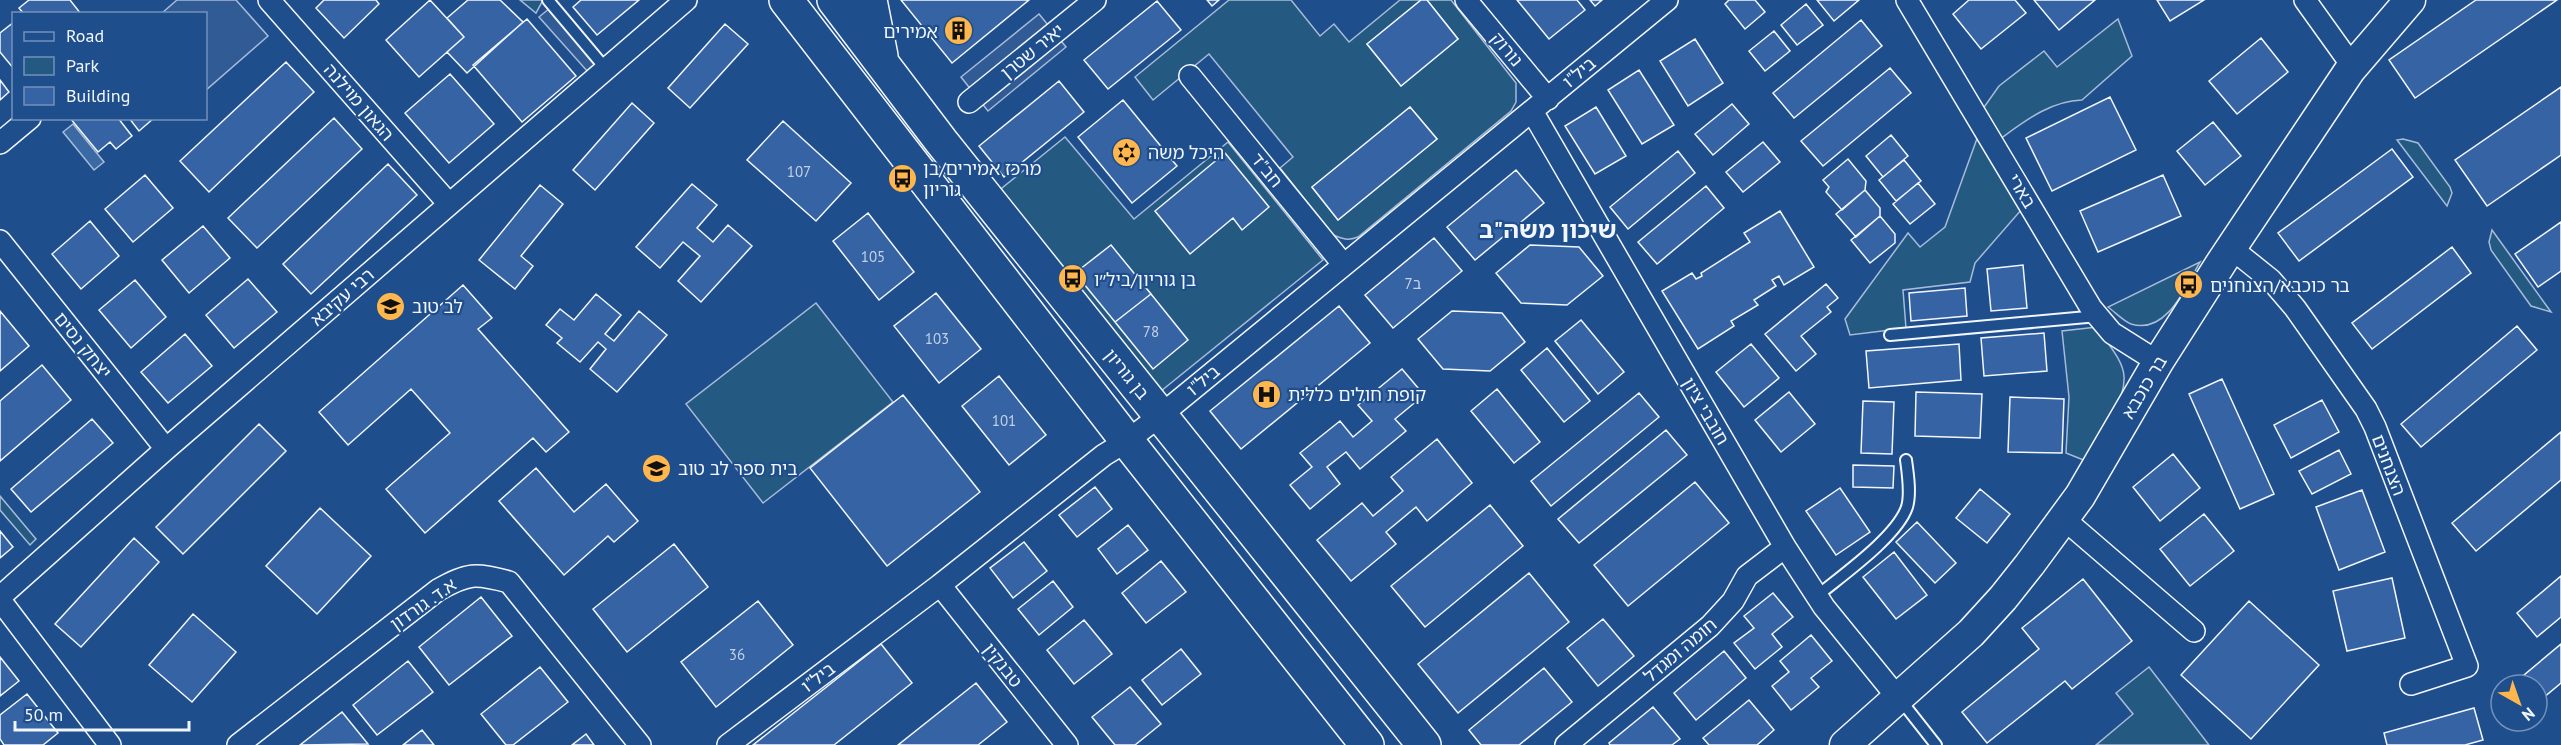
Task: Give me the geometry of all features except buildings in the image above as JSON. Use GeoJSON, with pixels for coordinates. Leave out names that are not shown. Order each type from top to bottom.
{"type":"FeatureCollection","features":[{"type":"Feature","properties":{"kind":"main road"},"geometry":{"type":"LineString","coordinates":[[786,0],[1127,441],[1367,745]]}},
{"type":"Feature","properties":{"kind":"main road","name":"בן גוריון"},"geometry":{"type":"LineString","coordinates":[[834,0],[883,67],[1424,745]]}},
{"type":"Feature","properties":{"kind":"main road"},"geometry":{"type":"LineString","coordinates":[[870,0],[883,67]]}},
{"type":"Feature","properties":{"kind":"street","name":"הגאון מוילנה"},"geometry":{"type":"LineString","coordinates":[[270,0],[449,204]]}},
{"type":"Feature","properties":{"kind":"street","name":"רבי עקיבא"},"geometry":{"type":"LineString","coordinates":[[0,598],[166,449],[686,0]]}},
{"type":"Feature","properties":{"kind":"street","name":"יאיר שטרן"},"geometry":{"type":"LineString","coordinates":[[969,102],[1095,0]]}},
{"type":"Feature","properties":{"kind":"street","name":"נורוק"},"geometry":{"type":"LineString","coordinates":[[1466,0],[1540,105]]}},
{"type":"Feature","properties":{"kind":"street","name":"ביל\"ו"},"geometry":{"type":"LineString","coordinates":[[728,745],[940,585],[1104,455],[1161,415],[1667,0]]}},
{"type":"Feature","properties":{"kind":"street","name":"בארי"},"geometry":{"type":"LineString","coordinates":[[1907,0],[2098,316],[2112,333],[2158,362]]}},
{"type":"Feature","properties":{"kind":"street"},"geometry":{"type":"LineString","coordinates":[[2305,0],[2353,67]]}},
{"type":"Feature","properties":{"kind":"street","name":"בר כוכבא"},"geometry":{"type":"LineString","coordinates":[[1845,745],[1971,633],[2003,598],[2064,519],[2080,496],[2158,362],[2231,248],[2353,67],[2410,0]]}},
{"type":"Feature","properties":{"kind":"street","name":"חב\"ד"},"geometry":{"type":"LineString","coordinates":[[1190,76],[1343,264]]}},
{"type":"Feature","properties":{"kind":"street","name":"חובבי ציון"},"geometry":{"type":"LineString","coordinates":[[1540,105],[1785,547],[1817,596],[1898,698]]}},
{"type":"Feature","properties":{"kind":"street"},"geometry":{"type":"LineString","coordinates":[[0,143],[28,120]]}},
{"type":"Feature","properties":{"kind":"street","name":"יצחק נסים"},"geometry":{"type":"LineString","coordinates":[[0,241],[166,449]]}},
{"type":"Feature","properties":{"kind":"street","name":"הצנחנים"},"geometry":{"type":"LineString","coordinates":[[2231,248],[2271,280],[2295,308],[2366,409],[2375,427],[2466,666],[2411,684]]}},
{"type":"Feature","properties":{"kind":"street"},"geometry":{"type":"LineString","coordinates":[[2064,519],[2194,631]]}},
{"type":"Feature","properties":{"kind":"street","name":"חומה ומגדל"},"geometry":{"type":"LineString","coordinates":[[1566,745],[1710,626],[1733,601],[1747,576],[1785,547]]}},
{"type":"Feature","properties":{"kind":"street","name":"א.ד. גורדון"},"geometry":{"type":"LineString","coordinates":[[238,745],[438,590],[463,576],[485,576],[509,582],[640,745]]}},
{"type":"Feature","properties":{"kind":"street","name":"טבנקין"},"geometry":{"type":"LineString","coordinates":[[940,585],[1062,743]]}},
{"type":"Feature","properties":{"kind":"street"},"geometry":{"type":"LineString","coordinates":[[0,598],[110,745]]}},
{"type":"Feature","properties":{"kind":"lane"},"geometry":{"type":"LineString","coordinates":[[548,0],[606,69]]}},
{"type":"Feature","properties":{"kind":"lane"},"geometry":{"type":"LineString","coordinates":[[1890,335],[2098,316]]}},
{"type":"Feature","properties":{"kind":"lane"},"geometry":{"type":"LineString","coordinates":[[1817,596],[1884,541],[1897,523],[1907,507],[1906,460]]}},
{"type":"Feature","properties":{"kind":"lane"},"geometry":{"type":"LineString","coordinates":[[1898,698],[1936,745]]}},
{"type":"Feature","properties":{"kind":"green space"},"geometry":{"type":"Polygon","coordinates":[[[520,0],[543,0],[536,13],[520,0]]]}},
{"type":"Feature","properties":{"kind":"green space"},"geometry":{"type":"Polygon","coordinates":[[[1229,0],[1291,0],[1320,36],[1334,24],[1349,42],[1400,0],[1421,0],[1367,44],[1401,86],[1458,39],[1427,0],[1451,0],[1516,83],[1516,102],[1511,111],[1358,237],[1346,239],[1333,235],[1280,168],[1293,157],[1209,54],[1153,100],[1135,77],[1229,0]],[[1410,107],[1312,187],[1338,220],[1437,139],[1410,107]]]}},
{"type":"Feature","properties":{"kind":"green space"},"geometry":{"type":"Polygon","coordinates":[[[2118,19],[2132,56],[2082,100],[2070,101],[2049,108],[2028,119],[2000,139],[1982,110],[1999,86],[2044,51],[2057,67],[2118,19]]]}},
{"type":"Feature","properties":{"kind":"green space"},"geometry":{"type":"Polygon","coordinates":[[[1979,133],[2022,209],[1975,263],[1970,282],[1903,290],[1906,328],[1850,335],[1845,319],[1908,233],[1920,247],[1945,227],[1979,133]]]}},
{"type":"Feature","properties":{"kind":"green space"},"geometry":{"type":"Polygon","coordinates":[[[1065,137],[1134,219],[1228,142],[1323,260],[1161,391],[997,192],[1065,137]]]}},
{"type":"Feature","properties":{"kind":"green space"},"geometry":{"type":"Polygon","coordinates":[[[2403,139],[2418,143],[2450,187],[2452,193],[2447,206],[2397,140],[2403,139]]]}},
{"type":"Feature","properties":{"kind":"green space"},"geometry":{"type":"Polygon","coordinates":[[[2492,230],[2551,312],[2531,306],[2491,250],[2489,242],[2492,230]]]}},
{"type":"Feature","properties":{"kind":"green space"},"geometry":{"type":"Polygon","coordinates":[[[2200,262],[2174,306],[2165,316],[2155,322],[2144,325],[2131,324],[2108,307],[2200,262]]]}},
{"type":"Feature","properties":{"kind":"green space"},"geometry":{"type":"Polygon","coordinates":[[[816,303],[893,402],[763,503],[686,404],[816,303]]]}},
{"type":"Feature","properties":{"kind":"green space"},"geometry":{"type":"Polygon","coordinates":[[[2097,327],[2113,350],[2124,376],[2121,397],[2116,409],[2086,461],[2066,453],[2069,397],[2062,331],[2097,327]]]}},
{"type":"Feature","properties":{"kind":"green space"},"geometry":{"type":"Polygon","coordinates":[[[0,496],[36,539],[30,545],[0,510],[0,496]]]}},
{"type":"Feature","properties":{"kind":"green space"},"geometry":{"type":"Polygon","coordinates":[[[2149,667],[2209,745],[2096,745],[2133,714],[2116,693],[2149,667]]]}},
{"type":"Feature","properties":{"kind":"shaded area"},"geometry":{"type":"Polygon","coordinates":[[[177,0],[236,0],[268,36],[207,89],[207,12],[163,12],[177,0]]]}},
{"type":"Feature","properties":{"kind":"shaded area"},"geometry":{"type":"Polygon","coordinates":[[[550,8],[597,64],[588,72],[539,17],[550,8]]]}},
{"type":"Feature","properties":{"kind":"shaded area"},"geometry":{"type":"Polygon","coordinates":[[[1039,14],[1066,47],[988,111],[961,77],[1039,14]]]}},
{"type":"Feature","properties":{"kind":"shaded area"},"geometry":{"type":"Polygon","coordinates":[[[73,124],[104,162],[94,170],[63,132],[73,124]]]}},
{"type":"Feature","properties":{"kind":"place","name":"אמירים"},"geometry":{"type":"Point","coordinates":[959,31]}},
{"type":"Feature","properties":{"kind":"place","name":"היכל משה"},"geometry":{"type":"Point","coordinates":[1127,152]}},
{"type":"Feature","properties":{"kind":"place","name":"מרכז אמירים/בן גוריון"},"geometry":{"type":"Point","coordinates":[902,178]}},
{"type":"Feature","properties":{"kind":"place","name":"בן גוריון/ביל״ו"},"geometry":{"type":"Point","coordinates":[1073,279]}},
{"type":"Feature","properties":{"kind":"place","name":"בר כוכבא/הצנחנים"},"geometry":{"type":"Point","coordinates":[2189,285]}},
{"type":"Feature","properties":{"kind":"place","name":"לב טוב"},"geometry":{"type":"Point","coordinates":[391,306]}},
{"type":"Feature","properties":{"kind":"place","name":"קופת חולים כללית"},"geometry":{"type":"Point","coordinates":[1267,394]}},
{"type":"Feature","properties":{"kind":"place","name":"בית ספר לב טוב"},"geometry":{"type":"Point","coordinates":[657,468]}},
{"type":"Feature","properties":{"kind":"district","name":"שיכון משה\"ב"},"geometry":{"type":"Point","coordinates":[1548,229]}}]}
